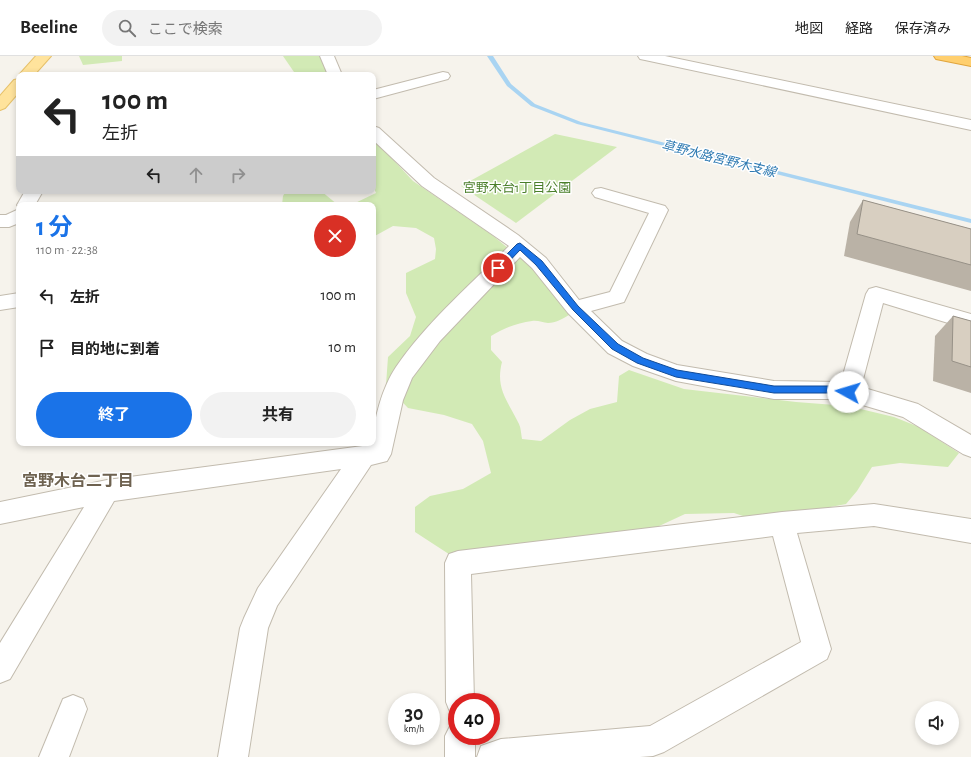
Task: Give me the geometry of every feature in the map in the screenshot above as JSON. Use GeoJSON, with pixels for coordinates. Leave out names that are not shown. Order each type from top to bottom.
{"type":"FeatureCollection","features":[{"type":"Feature","properties":{"kind":"highway"},"geometry":{"type":"LineString","coordinates":[[941,56],[971,62]]}},
{"type":"Feature","properties":{"kind":"main road"},"geometry":{"type":"LineString","coordinates":[[29,72],[44,56]]}},
{"type":"Feature","properties":{"kind":"main road"},"geometry":{"type":"LineString","coordinates":[[0,105],[16,86]]}},
{"type":"Feature","properties":{"kind":"street"},"geometry":{"type":"LineString","coordinates":[[327,56],[334,72]]}},
{"type":"Feature","properties":{"kind":"street"},"geometry":{"type":"LineString","coordinates":[[645,56],[971,125]]}},
{"type":"Feature","properties":{"kind":"street"},"geometry":{"type":"LineString","coordinates":[[376,94],[443,76]]}},
{"type":"Feature","properties":{"kind":"street"},"geometry":{"type":"LineString","coordinates":[[376,134],[428,182],[520,246],[539,263],[575,308],[615,347],[640,360],[676,373],[774,390],[834,390],[848,392],[910,410],[971,447]]}},
{"type":"Feature","properties":{"kind":"street"},"geometry":{"type":"LineString","coordinates":[[575,308],[617,297],[659,210],[601,193]]}},
{"type":"Feature","properties":{"kind":"street"},"geometry":{"type":"LineString","coordinates":[[0,221],[9,221],[16,217]]}},
{"type":"Feature","properties":{"kind":"street"},"geometry":{"type":"LineString","coordinates":[[0,513],[107,491],[379,454],[392,400],[403,374],[433,335],[520,246]]}},
{"type":"Feature","properties":{"kind":"street"},"geometry":{"type":"LineString","coordinates":[[848,392],[876,294],[971,322]]}},
{"type":"Feature","properties":{"kind":"street"},"geometry":{"type":"LineString","coordinates":[[0,303],[16,300]]}},
{"type":"Feature","properties":{"kind":"street"},"geometry":{"type":"LineString","coordinates":[[233,757],[254,628],[264,604],[364,456]]}},
{"type":"Feature","properties":{"kind":"street"},"geometry":{"type":"LineString","coordinates":[[0,669],[107,491]]}},
{"type":"Feature","properties":{"kind":"street"},"geometry":{"type":"LineString","coordinates":[[460,693],[458,563],[782,523],[874,515],[971,531]]}},
{"type":"Feature","properties":{"kind":"street"},"geometry":{"type":"LineString","coordinates":[[492,757],[502,754],[653,741],[817,649],[782,523]]}},
{"type":"Feature","properties":{"kind":"street"},"geometry":{"type":"LineString","coordinates":[[54,757],[73,709]]}},
{"type":"Feature","properties":{"kind":"street"},"geometry":{"type":"LineString","coordinates":[[460,745],[460,757]]}},
{"type":"Feature","properties":{"kind":"green space"},"geometry":{"type":"Polygon","coordinates":[[[79,56],[122,56],[122,61],[83,65],[79,56]]]}},
{"type":"Feature","properties":{"kind":"green space"},"geometry":{"type":"Polygon","coordinates":[[[283,56],[322,56],[330,72],[294,72],[283,56]]]}},
{"type":"Feature","properties":{"kind":"green space","name":"宮野木台1丁目公園"},"geometry":{"type":"Polygon","coordinates":[[[555,134],[617,147],[516,223],[461,186],[555,134]]]}},
{"type":"Feature","properties":{"kind":"green space"},"geometry":{"type":"Polygon","coordinates":[[[376,141],[413,181],[492,235],[531,267],[569,304],[569,315],[559,320],[551,323],[534,321],[521,323],[506,328],[491,336],[491,350],[502,362],[500,371],[501,387],[520,426],[522,439],[541,441],[570,420],[590,409],[617,402],[619,376],[629,370],[684,389],[796,402],[848,406],[894,417],[919,427],[959,453],[948,467],[900,463],[872,467],[857,491],[846,504],[758,521],[734,513],[685,514],[657,527],[587,546],[534,567],[483,567],[458,560],[415,532],[415,507],[430,496],[463,489],[491,473],[483,441],[472,424],[444,415],[408,408],[386,385],[388,357],[410,336],[416,317],[406,293],[406,273],[435,259],[436,249],[434,238],[416,228],[393,226],[376,235],[376,202],[357,202],[376,194],[376,141]]]}},
{"type":"Feature","properties":{"kind":"green space"},"geometry":{"type":"Polygon","coordinates":[[[284,194],[325,194],[334,202],[282,202],[284,194]]]}},
{"type":"Feature","properties":{"kind":"building"},"geometry":{"type":"Polygon","coordinates":[[[863,200],[971,229],[971,265],[857,234],[863,200]]]}},
{"type":"Feature","properties":{"kind":"building"},"geometry":{"type":"Polygon","coordinates":[[[953,316],[971,321],[971,367],[952,361],[953,316]]]}},
{"type":"Feature","properties":{"kind":"waterway","name":"草野水路宮野木支線"},"geometry":{"type":"LineString","coordinates":[[490,56],[509,85],[533,105],[579,123],[971,221]]}},
{"type":"Feature","properties":{"kind":"district","name":"宮野木台二丁目"},"geometry":{"type":"Point","coordinates":[78,480]}},
{"type":"Feature","properties":{"kind":"route"},"geometry":{"type":"LineString","coordinates":[[498,268],[520,246],[539,263],[575,308],[615,347],[640,360],[676,373],[774,390],[834,390],[848,392]]}}]}
